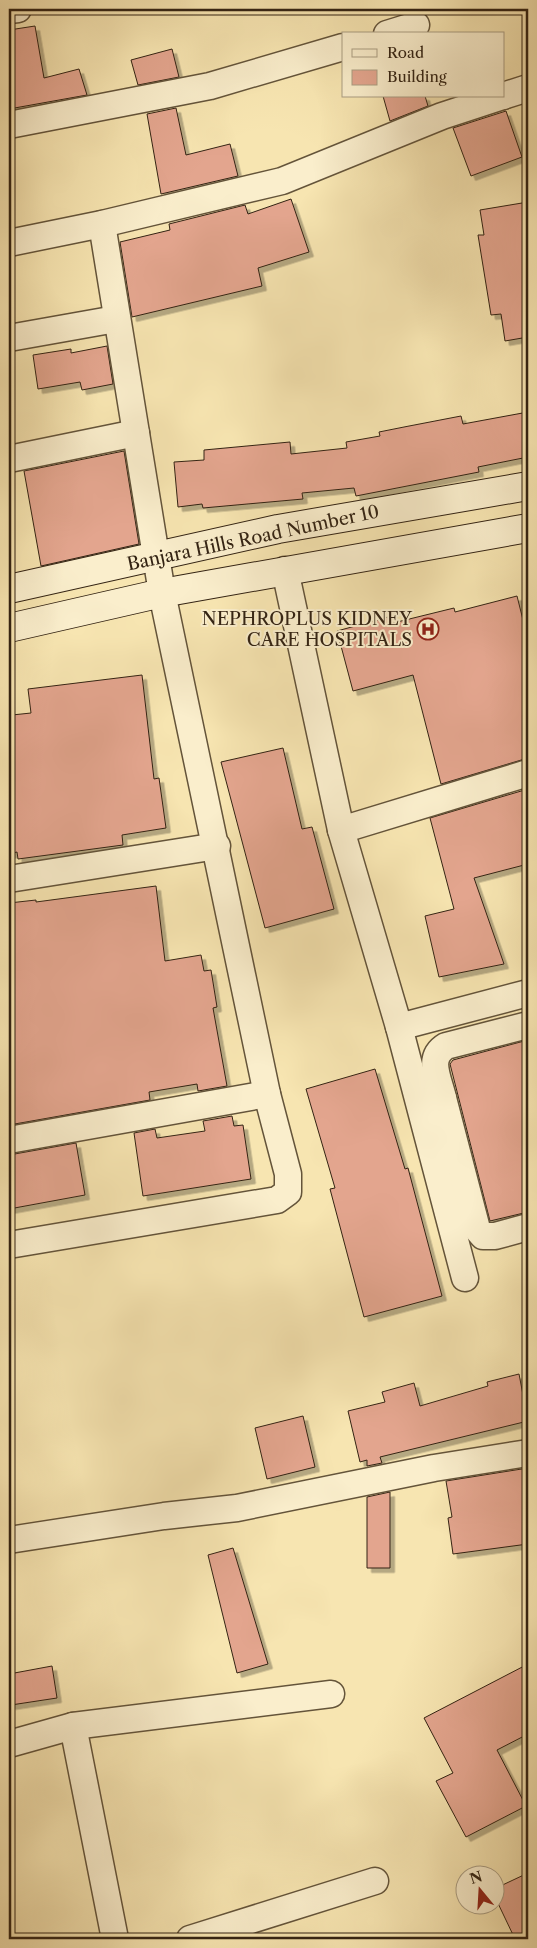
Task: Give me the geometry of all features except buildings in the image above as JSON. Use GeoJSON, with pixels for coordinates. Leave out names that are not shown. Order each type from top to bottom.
{"type":"FeatureCollection","features":[{"type":"Feature","properties":{"kind":"main road","name":"Banjara Hills Road Number 10"},"geometry":{"type":"LineString","coordinates":[[9,589],[156,558],[278,529],[528,486]]}},
{"type":"Feature","properties":{"kind":"main road","name":"Banjara Hills Road Number 10"},"geometry":{"type":"LineString","coordinates":[[9,628],[162,593],[528,528]]}},
{"type":"Feature","properties":{"kind":"street"},"geometry":{"type":"LineString","coordinates":[[9,10],[18,9]]}},
{"type":"Feature","properties":{"kind":"street"},"geometry":{"type":"LineString","coordinates":[[392,32],[416,23]]}},
{"type":"Feature","properties":{"kind":"street"},"geometry":{"type":"LineString","coordinates":[[9,125],[210,86],[342,47]]}},
{"type":"Feature","properties":{"kind":"street"},"geometry":{"type":"LineString","coordinates":[[504,96],[528,88]]}},
{"type":"Feature","properties":{"kind":"street"},"geometry":{"type":"LineString","coordinates":[[9,243],[102,224],[282,181],[439,106],[490,98]]}},
{"type":"Feature","properties":{"kind":"street"},"geometry":{"type":"LineString","coordinates":[[9,1245],[277,1200],[288,1192],[288,1174],[268,1094],[162,593],[102,224]]}},
{"type":"Feature","properties":{"kind":"street"},"geometry":{"type":"LineString","coordinates":[[9,338],[116,319]]}},
{"type":"Feature","properties":{"kind":"street"},"geometry":{"type":"LineString","coordinates":[[9,459],[136,433]]}},
{"type":"Feature","properties":{"kind":"street"},"geometry":{"type":"LineString","coordinates":[[285,570],[342,830],[399,1027],[432,1101],[477,1229],[483,1236],[495,1236],[528,1227]]}},
{"type":"Feature","properties":{"kind":"street"},"geometry":{"type":"LineString","coordinates":[[342,830],[528,773]]}},
{"type":"Feature","properties":{"kind":"street"},"geometry":{"type":"LineString","coordinates":[[9,879],[217,846]]}},
{"type":"Feature","properties":{"kind":"street"},"geometry":{"type":"LineString","coordinates":[[399,1027],[528,993]]}},
{"type":"Feature","properties":{"kind":"street"},"geometry":{"type":"LineString","coordinates":[[465,1278],[432,1101],[434,1060],[437,1051],[446,1046],[528,1025]]}},
{"type":"Feature","properties":{"kind":"street"},"geometry":{"type":"LineString","coordinates":[[9,1140],[268,1094]]}},
{"type":"Feature","properties":{"kind":"street"},"geometry":{"type":"LineString","coordinates":[[9,1540],[164,1516],[237,1508],[434,1468],[528,1452]]}},
{"type":"Feature","properties":{"kind":"street"},"geometry":{"type":"LineString","coordinates":[[9,1744],[73,1726],[331,1694]]}},
{"type":"Feature","properties":{"kind":"street"},"geometry":{"type":"LineString","coordinates":[[73,1726],[115,1939]]}},
{"type":"Feature","properties":{"kind":"street"},"geometry":{"type":"LineString","coordinates":[[190,1939],[376,1881]]}},
{"type":"Feature","properties":{"kind":"place","name":"NEPHROPLUS KIDNEY CARE HOSPITALS"},"geometry":{"type":"Point","coordinates":[428,629]}}]}
